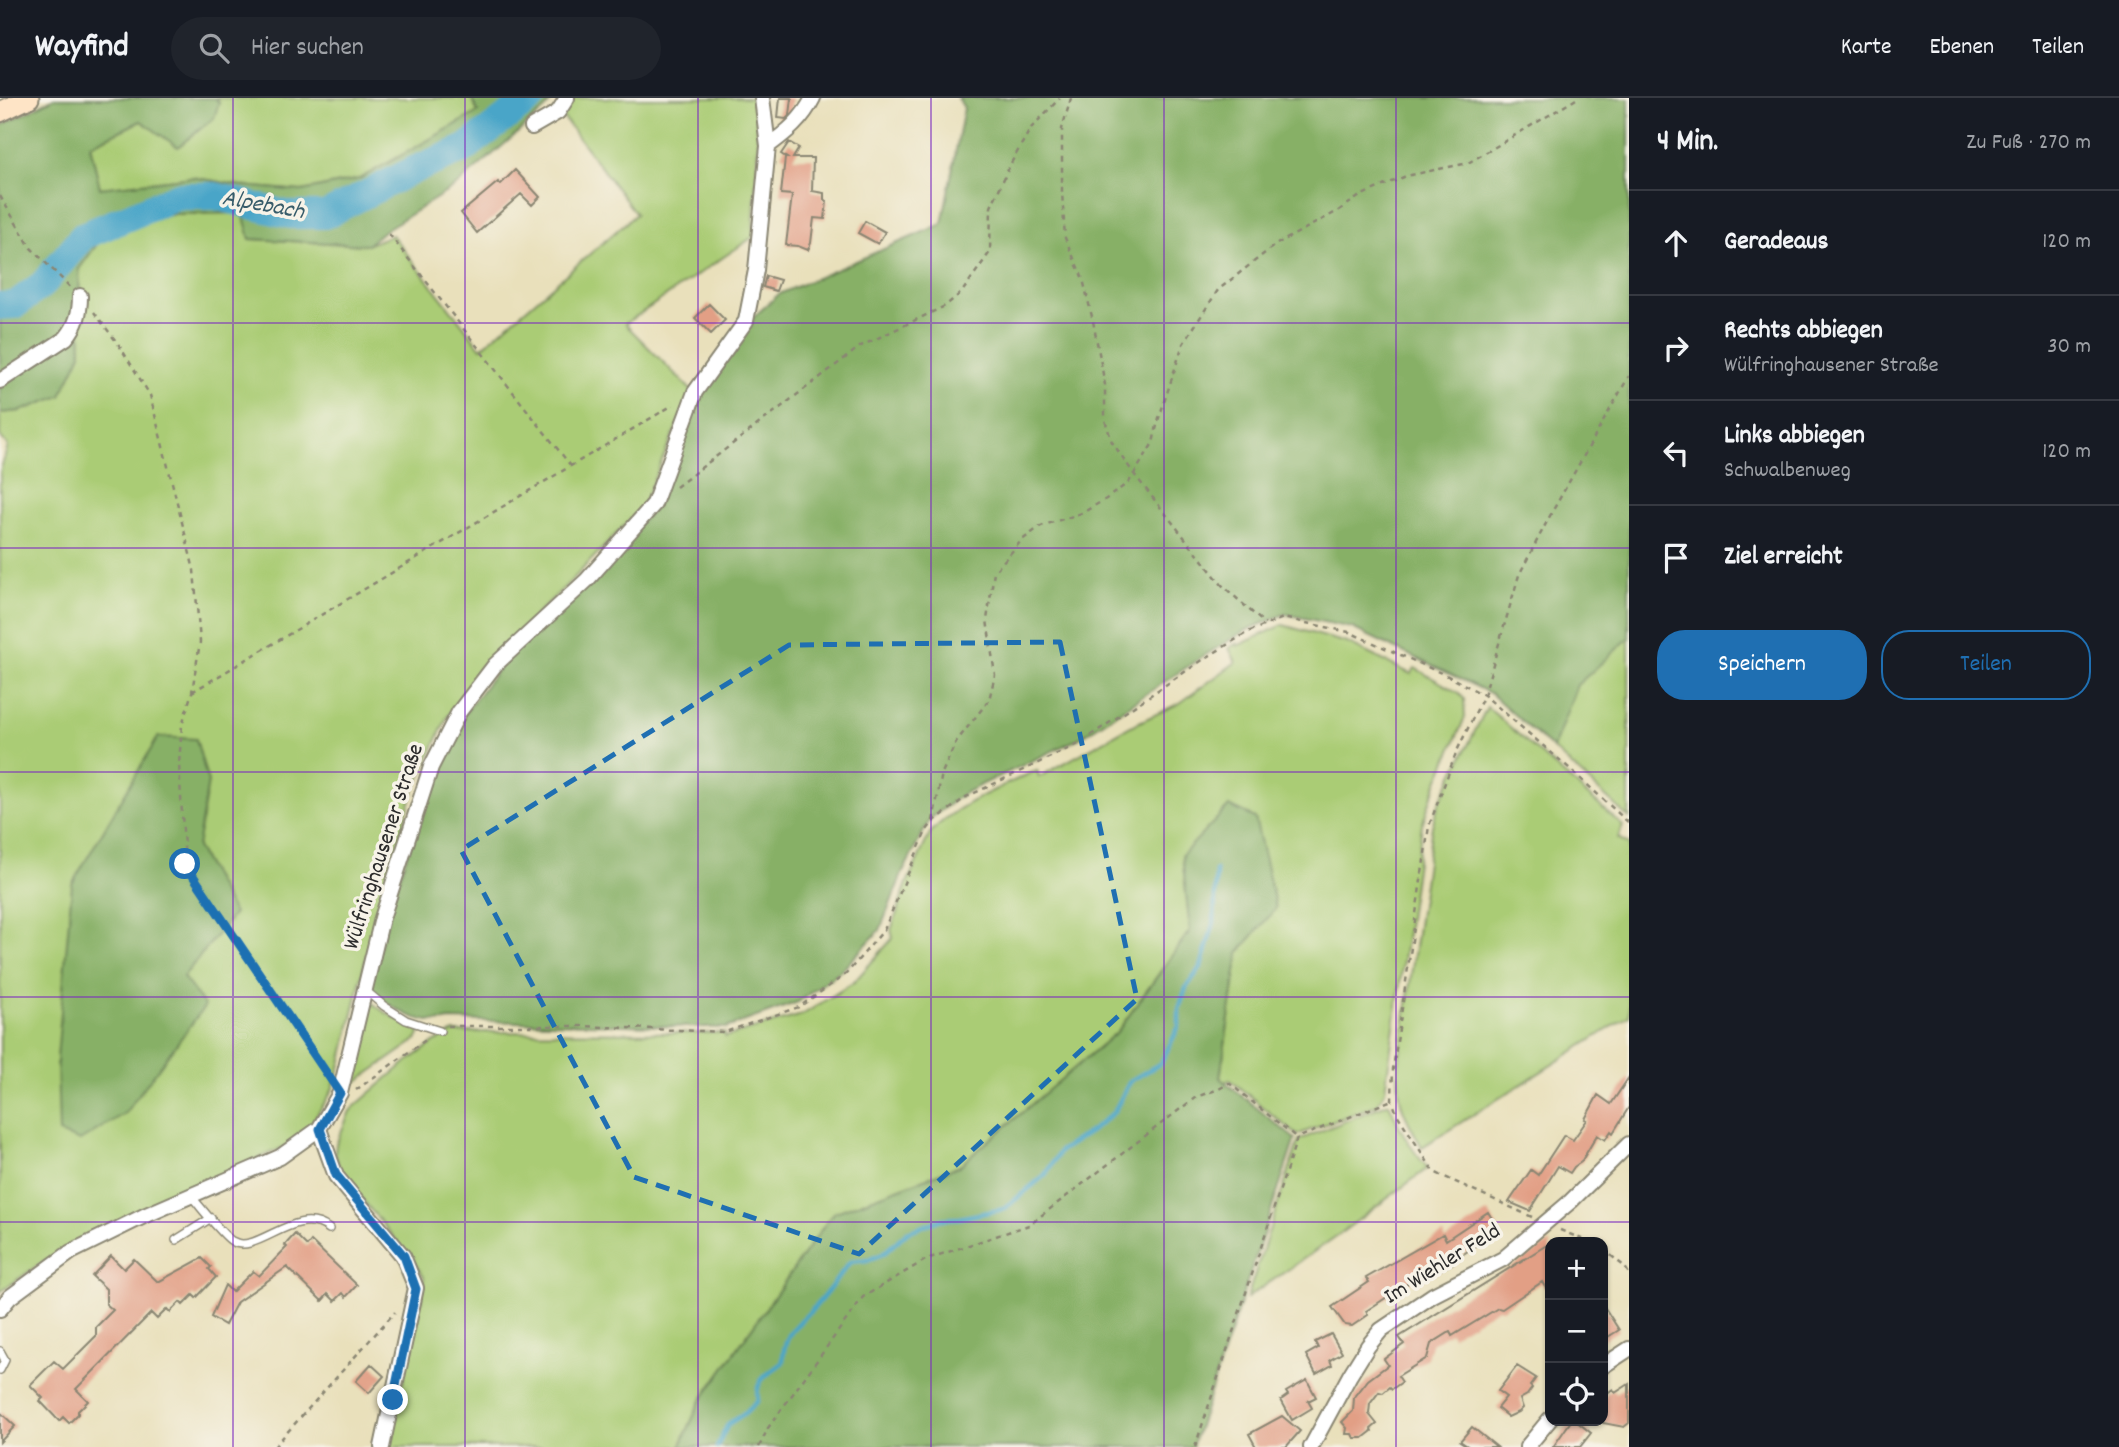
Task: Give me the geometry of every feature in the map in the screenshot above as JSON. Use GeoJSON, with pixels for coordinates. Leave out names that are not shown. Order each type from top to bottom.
{"type":"FeatureCollection","features":[{"type":"Feature","properties":{"kind":"main road"},"geometry":{"type":"LineString","coordinates":[[0,112],[29,98]]}},
{"type":"Feature","properties":{"kind":"street"},"geometry":{"type":"LineString","coordinates":[[532,127],[558,112],[566,98]]}},
{"type":"Feature","properties":{"kind":"street","name":"Wülfringhausener Straße"},"geometry":{"type":"LineString","coordinates":[[0,1309],[10,1297],[71,1252],[145,1216],[280,1157],[320,1129],[346,1094],[365,990],[382,918],[431,767],[459,712],[495,665],[587,580],[654,504],[695,392],[746,321],[756,270],[768,146],[762,98]]}},
{"type":"Feature","properties":{"kind":"street"},"geometry":{"type":"LineString","coordinates":[[768,146],[788,132],[810,102],[821,98]]}},
{"type":"Feature","properties":{"kind":"street"},"geometry":{"type":"LineString","coordinates":[[0,381],[66,338],[74,329],[78,318],[80,296]]}},
{"type":"Feature","properties":{"kind":"street"},"geometry":{"type":"LineString","coordinates":[[320,1129],[336,1175],[404,1256],[416,1289],[382,1447]]}},
{"type":"Feature","properties":{"kind":"street","name":"Im Wiehler Feld"},"geometry":{"type":"LineString","coordinates":[[1311,1447],[1350,1375],[1381,1330],[1433,1295],[1503,1259],[1571,1201],[1629,1144]]}},
{"type":"Feature","properties":{"kind":"street"},"geometry":{"type":"LineString","coordinates":[[1608,1363],[1629,1349]]}},
{"type":"Feature","properties":{"kind":"street"},"geometry":{"type":"LineString","coordinates":[[1527,1447],[1545,1425]]}},
{"type":"Feature","properties":{"kind":"lane"},"geometry":{"type":"LineString","coordinates":[[365,990],[406,1020],[440,1031]]}},
{"type":"Feature","properties":{"kind":"lane"},"geometry":{"type":"LineString","coordinates":[[190,1196],[232,1242],[246,1244],[298,1222],[321,1222],[330,1229]]}},
{"type":"Feature","properties":{"kind":"lane"},"geometry":{"type":"LineString","coordinates":[[176,1240],[211,1218]]}},
{"type":"Feature","properties":{"kind":"lane"},"geometry":{"type":"LineString","coordinates":[[0,1351],[5,1360],[0,1370]]}},
{"type":"Feature","properties":{"kind":"path"},"geometry":{"type":"LineString","coordinates":[[676,488],[861,346],[944,306],[962,292],[990,252],[991,208],[1011,163],[1031,128],[1060,98]]}},
{"type":"Feature","properties":{"kind":"path"},"geometry":{"type":"LineString","coordinates":[[1071,98],[1062,129],[1065,238],[1083,279],[1093,321],[1105,385],[1105,421],[1112,442],[1134,474],[1222,584],[1265,624]]}},
{"type":"Feature","properties":{"kind":"path"},"geometry":{"type":"LineString","coordinates":[[933,822],[942,773],[956,742],[989,700],[995,675],[987,620],[994,572],[1022,540],[1041,526],[1082,513],[1129,482],[1153,443],[1183,344],[1218,290],[1275,245],[1360,196],[1406,176],[1468,163],[1578,98]]}},
{"type":"Feature","properties":{"kind":"path"},"geometry":{"type":"LineString","coordinates":[[0,196],[31,248],[62,278]]}},
{"type":"Feature","properties":{"kind":"path"},"geometry":{"type":"LineString","coordinates":[[388,234],[571,466]]}},
{"type":"Feature","properties":{"kind":"path"},"geometry":{"type":"LineString","coordinates":[[80,296],[119,345],[150,395],[194,570],[201,642],[192,692],[182,725],[179,764],[185,864],[346,1094],[450,1024],[725,1032],[799,1007],[846,974],[884,930],[926,831],[933,822],[966,797],[1078,744],[1201,660],[1265,624],[1283,618],[1349,632],[1484,695],[1629,823]]}},
{"type":"Feature","properties":{"kind":"path"},"geometry":{"type":"LineString","coordinates":[[1577,1237],[1434,1172],[1397,1114],[1392,1100],[1393,1069],[1429,826],[1455,753],[1484,695],[1519,575],[1629,376]]}},
{"type":"Feature","properties":{"kind":"path"},"geometry":{"type":"LineString","coordinates":[[192,692],[695,392]]}},
{"type":"Feature","properties":{"kind":"path"},"geometry":{"type":"LineString","coordinates":[[759,1447],[768,1428],[863,1297],[927,1259],[1029,1225],[1196,1097],[1229,1083],[1297,1138]]}},
{"type":"Feature","properties":{"kind":"path"},"geometry":{"type":"LineString","coordinates":[[1195,1447],[1297,1138],[1392,1100]]}},
{"type":"Feature","properties":{"kind":"path"},"geometry":{"type":"LineString","coordinates":[[1608,1253],[1625,1267],[1629,1274]]}},
{"type":"Feature","properties":{"kind":"path"},"geometry":{"type":"LineString","coordinates":[[274,1447],[416,1289]]}},
{"type":"Feature","properties":{"kind":"highlighted area"},"geometry":{"type":"Polygon","coordinates":[[[1060,642],[1137,999],[859,1254],[634,1177],[461,850],[789,645],[1060,642]]]}},
{"type":"Feature","properties":{"kind":"green space"},"geometry":{"type":"Polygon","coordinates":[[[54,98],[215,98],[219,103],[214,118],[178,147],[141,121],[90,145],[100,188],[192,177],[243,186],[302,191],[359,179],[478,112],[471,98],[554,98],[545,109],[456,186],[385,230],[367,245],[250,239],[243,213],[174,214],[107,230],[79,269],[81,354],[61,396],[21,411],[0,413],[0,126],[54,98]]]}},
{"type":"Feature","properties":{"kind":"green space"},"geometry":{"type":"Polygon","coordinates":[[[215,98],[471,98],[478,112],[359,179],[302,191],[243,186],[192,177],[100,188],[90,145],[141,121],[219,103],[215,98]]]}},
{"type":"Feature","properties":{"kind":"green space"},"geometry":{"type":"Polygon","coordinates":[[[574,98],[755,98],[758,143],[753,237],[625,324],[692,391],[642,507],[502,648],[447,717],[412,796],[377,910],[341,1064],[331,1093],[312,1122],[291,1144],[141,1211],[38,1265],[0,1292],[0,472],[8,446],[0,436],[0,413],[21,411],[81,354],[79,269],[107,230],[174,214],[244,213],[250,239],[367,245],[392,235],[481,348],[636,214],[560,113],[574,98]]]}},
{"type":"Feature","properties":{"kind":"green space"},"geometry":{"type":"Polygon","coordinates":[[[958,98],[1629,98],[1629,638],[1577,685],[1553,749],[1490,693],[1352,628],[1285,614],[1247,630],[1202,657],[1080,738],[964,793],[930,819],[902,874],[880,930],[843,969],[798,1002],[726,1028],[428,1021],[397,1009],[370,990],[386,919],[436,766],[465,713],[498,669],[656,507],[696,393],[749,321],[779,294],[942,224],[964,108],[958,98]]]}},
{"type":"Feature","properties":{"kind":"green space"},"geometry":{"type":"Polygon","coordinates":[[[1283,625],[1347,643],[1411,674],[1415,668],[1459,693],[1464,699],[1465,717],[1422,825],[1385,1091],[1376,1105],[1297,1135],[1230,1080],[1225,1082],[1220,1078],[1239,952],[1276,907],[1182,855],[1190,930],[1117,1032],[959,1166],[833,1213],[700,1402],[680,1447],[388,1447],[422,1298],[424,1277],[340,1173],[336,1144],[354,1107],[416,1056],[454,1032],[725,1033],[725,1037],[802,1015],[854,982],[893,938],[891,930],[907,883],[930,833],[941,822],[980,797],[1037,770],[1039,777],[1131,726],[1180,703],[1236,662],[1229,648],[1283,625]]]}},
{"type":"Feature","properties":{"kind":"green space"},"geometry":{"type":"Polygon","coordinates":[[[1629,631],[1629,818],[1553,749],[1544,703],[1629,631]]]}},
{"type":"Feature","properties":{"kind":"green space"},"geometry":{"type":"Polygon","coordinates":[[[1487,707],[1623,826],[1618,838],[1629,844],[1629,1016],[1422,1147],[1403,1110],[1398,1069],[1432,826],[1439,803],[1487,707]]]}},
{"type":"Feature","properties":{"kind":"green space"},"geometry":{"type":"Polygon","coordinates":[[[158,737],[196,739],[208,782],[197,847],[234,914],[183,977],[205,1006],[125,1113],[80,1141],[59,1133],[57,1058],[72,884],[158,737]]]}},
{"type":"Feature","properties":{"kind":"green space"},"geometry":{"type":"Polygon","coordinates":[[[1229,806],[1255,818],[1276,908],[1239,952],[1220,1078],[1295,1139],[1192,1447],[680,1447],[700,1402],[833,1213],[959,1166],[1117,1032],[1190,931],[1182,855],[1229,806]]]}},
{"type":"Feature","properties":{"kind":"green space"},"geometry":{"type":"Polygon","coordinates":[[[368,1000],[379,1009],[418,1027],[419,1035],[415,1041],[349,1087],[368,1000]]]}},
{"type":"Feature","properties":{"kind":"green space"},"geometry":{"type":"Polygon","coordinates":[[[1389,1103],[1406,1137],[1428,1168],[1247,1298],[1299,1140],[1389,1103]]]}},
{"type":"Feature","properties":{"kind":"building"},"geometry":{"type":"Polygon","coordinates":[[[780,98],[792,98],[790,115],[786,119],[778,118],[780,98]]]}},
{"type":"Feature","properties":{"kind":"building"},"geometry":{"type":"Polygon","coordinates":[[[789,142],[799,148],[793,158],[813,158],[812,191],[824,193],[824,200],[827,201],[825,219],[814,218],[808,250],[786,245],[792,195],[781,194],[787,158],[781,154],[789,142]]]}},
{"type":"Feature","properties":{"kind":"building"},"geometry":{"type":"Polygon","coordinates":[[[515,170],[540,197],[532,205],[521,194],[477,233],[461,213],[498,182],[500,185],[515,170]]]}},
{"type":"Feature","properties":{"kind":"building"},"geometry":{"type":"Polygon","coordinates":[[[865,221],[885,232],[878,244],[858,233],[865,221]]]}},
{"type":"Feature","properties":{"kind":"building"},"geometry":{"type":"Polygon","coordinates":[[[766,276],[780,280],[776,291],[763,287],[766,276]]]}},
{"type":"Feature","properties":{"kind":"building"},"geometry":{"type":"Polygon","coordinates":[[[709,304],[725,320],[711,334],[695,318],[709,304]]]}},
{"type":"Feature","properties":{"kind":"building"},"geometry":{"type":"Polygon","coordinates":[[[1629,1077],[1629,1107],[1613,1133],[1611,1131],[1605,1140],[1597,1135],[1581,1162],[1570,1173],[1558,1166],[1530,1211],[1509,1202],[1531,1170],[1538,1175],[1564,1135],[1573,1140],[1587,1120],[1585,1119],[1598,1095],[1611,1104],[1629,1077]]]}},
{"type":"Feature","properties":{"kind":"building"},"geometry":{"type":"Polygon","coordinates":[[[1488,1212],[1499,1230],[1456,1259],[1457,1261],[1424,1279],[1422,1274],[1366,1311],[1368,1315],[1352,1326],[1345,1325],[1332,1307],[1369,1282],[1366,1278],[1443,1234],[1446,1240],[1488,1212]]]}},
{"type":"Feature","properties":{"kind":"building"},"geometry":{"type":"Polygon","coordinates":[[[295,1234],[307,1246],[311,1241],[357,1285],[346,1297],[343,1293],[335,1301],[328,1294],[322,1301],[287,1267],[237,1302],[225,1325],[211,1317],[225,1285],[232,1292],[253,1271],[259,1276],[287,1247],[285,1245],[295,1234]]]}},
{"type":"Feature","properties":{"kind":"building"},"geometry":{"type":"Polygon","coordinates":[[[1545,1246],[1545,1287],[1542,1282],[1502,1309],[1498,1308],[1452,1336],[1450,1332],[1431,1344],[1427,1358],[1398,1376],[1402,1382],[1383,1393],[1379,1392],[1370,1404],[1369,1414],[1377,1424],[1363,1438],[1354,1438],[1352,1434],[1346,1434],[1347,1428],[1342,1422],[1353,1411],[1354,1398],[1368,1380],[1388,1365],[1384,1359],[1404,1344],[1399,1337],[1545,1246]]]}},
{"type":"Feature","properties":{"kind":"building"},"geometry":{"type":"Polygon","coordinates":[[[111,1256],[124,1269],[134,1259],[158,1282],[202,1258],[216,1277],[196,1298],[193,1295],[183,1305],[180,1302],[170,1312],[167,1309],[157,1319],[151,1313],[76,1389],[88,1401],[78,1414],[69,1423],[63,1417],[59,1421],[40,1401],[43,1398],[30,1385],[54,1361],[63,1369],[96,1336],[96,1327],[113,1310],[106,1304],[106,1289],[92,1276],[111,1256]]]}},
{"type":"Feature","properties":{"kind":"building"},"geometry":{"type":"Polygon","coordinates":[[[1608,1313],[1619,1330],[1608,1337],[1608,1313]]]}},
{"type":"Feature","properties":{"kind":"building"},"geometry":{"type":"Polygon","coordinates":[[[1331,1334],[1342,1353],[1330,1360],[1332,1365],[1316,1374],[1306,1355],[1318,1348],[1315,1342],[1331,1334]]]}},
{"type":"Feature","properties":{"kind":"building"},"geometry":{"type":"Polygon","coordinates":[[[371,1364],[384,1376],[369,1393],[356,1381],[371,1364]]]}},
{"type":"Feature","properties":{"kind":"building"},"geometry":{"type":"Polygon","coordinates":[[[1517,1366],[1536,1378],[1527,1395],[1520,1399],[1523,1408],[1508,1417],[1497,1408],[1506,1397],[1498,1391],[1517,1366]]]}},
{"type":"Feature","properties":{"kind":"building"},"geometry":{"type":"Polygon","coordinates":[[[1307,1380],[1316,1397],[1308,1401],[1312,1408],[1292,1420],[1281,1400],[1288,1395],[1286,1392],[1307,1380]]]}},
{"type":"Feature","properties":{"kind":"building"},"geometry":{"type":"Polygon","coordinates":[[[1629,1384],[1629,1423],[1624,1427],[1608,1424],[1608,1393],[1613,1389],[1615,1393],[1629,1384]]]}},
{"type":"Feature","properties":{"kind":"building"},"geometry":{"type":"Polygon","coordinates":[[[0,1412],[15,1426],[0,1442],[0,1412]]]}},
{"type":"Feature","properties":{"kind":"building"},"geometry":{"type":"Polygon","coordinates":[[[1282,1416],[1300,1431],[1286,1447],[1256,1447],[1249,1434],[1282,1416]]]}},
{"type":"Feature","properties":{"kind":"building"},"geometry":{"type":"Polygon","coordinates":[[[1568,1426],[1582,1426],[1591,1433],[1580,1447],[1553,1447],[1568,1426]]]}},
{"type":"Feature","properties":{"kind":"building"},"geometry":{"type":"Polygon","coordinates":[[[1472,1427],[1497,1447],[1469,1447],[1460,1441],[1472,1427]]]}},
{"type":"Feature","properties":{"kind":"waterway","name":"Alpebach"},"geometry":{"type":"LineString","coordinates":[[0,306],[15,305],[43,284],[83,236],[178,196],[215,196],[290,215],[325,215],[414,170],[464,149],[532,98]]}},
{"type":"Feature","properties":{"kind":"waterway"},"geometry":{"type":"LineString","coordinates":[[717,1447],[728,1424],[758,1400],[760,1382],[783,1362],[786,1342],[794,1328],[819,1302],[850,1262],[883,1254],[907,1232],[942,1219],[1004,1209],[1045,1175],[1060,1151],[1114,1112],[1130,1081],[1161,1063],[1179,1026],[1179,1009],[1186,988],[1201,967],[1214,922],[1216,870]]}},
{"type":"Feature","properties":{"kind":"route"},"geometry":{"type":"LineString","coordinates":[[185,864],[340,1093],[320,1129],[325,1148],[336,1175],[404,1256],[416,1289],[393,1400]]}}]}
